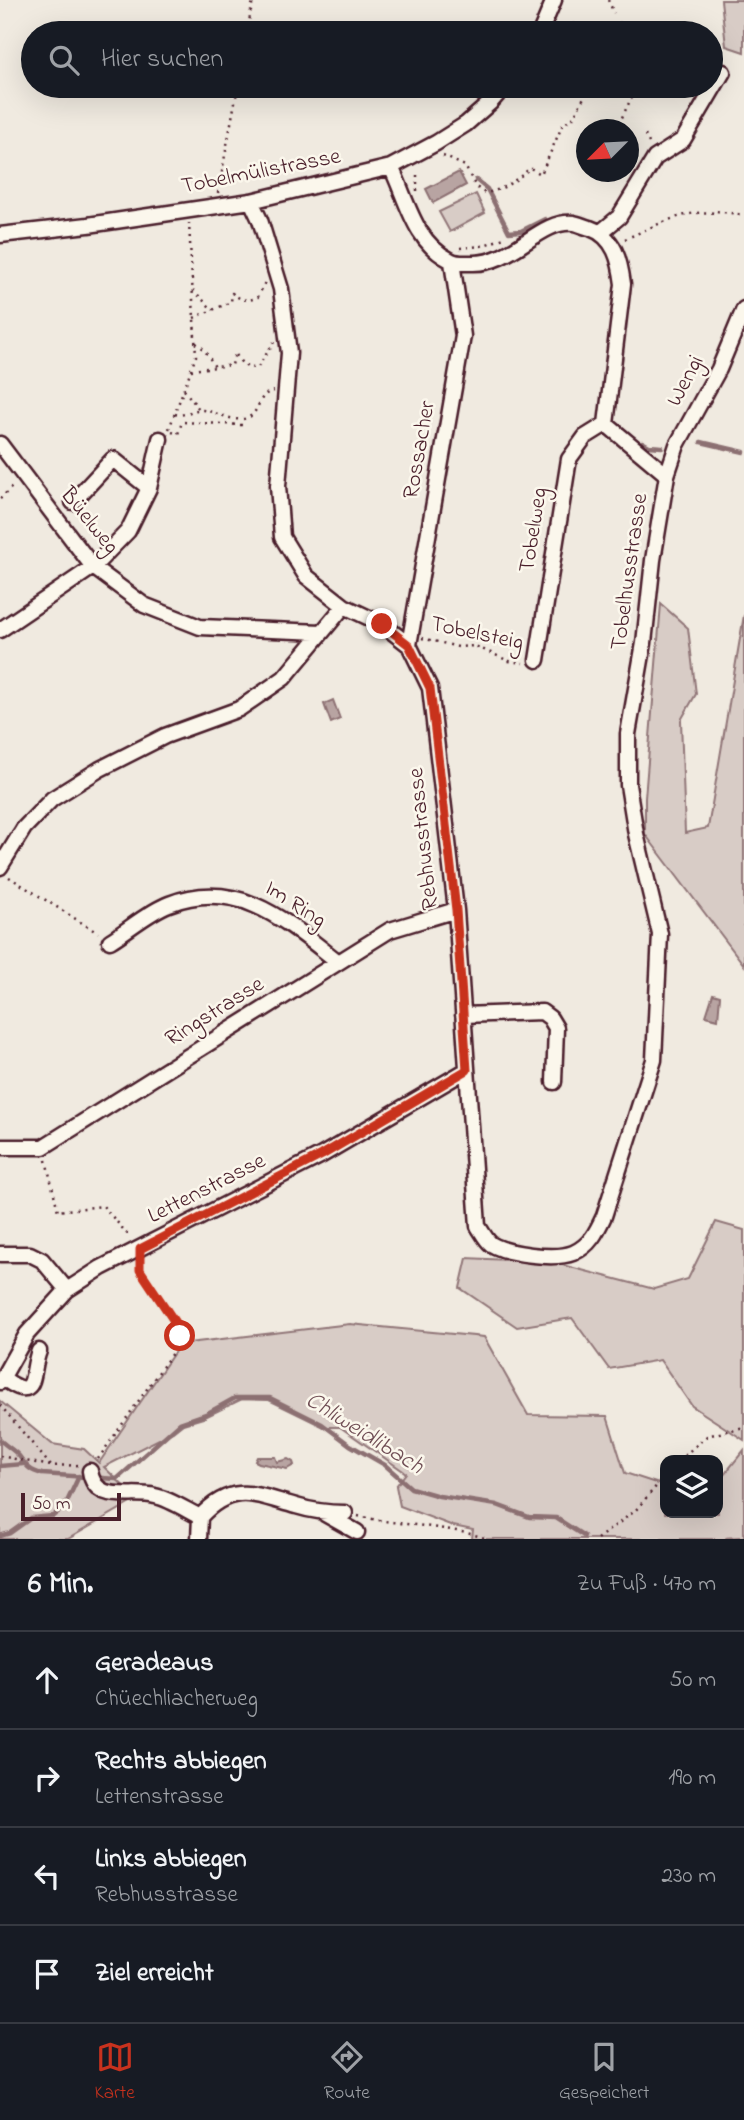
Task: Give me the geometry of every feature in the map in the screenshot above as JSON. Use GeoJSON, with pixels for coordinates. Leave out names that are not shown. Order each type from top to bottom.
{"type":"FeatureCollection","features":[{"type":"Feature","properties":{"kind":"street"},"geometry":{"type":"LineString","coordinates":[[545,21],[554,0]]}},
{"type":"Feature","properties":{"kind":"street","name":"Tobelmülistrasse"},"geometry":{"type":"LineString","coordinates":[[0,235],[75,227],[251,201],[390,167],[466,124],[494,98]]}},
{"type":"Feature","properties":{"kind":"street"},"geometry":{"type":"LineString","coordinates":[[601,232],[619,217],[655,158],[683,140],[708,98]]}},
{"type":"Feature","properties":{"kind":"street"},"geometry":{"type":"LineString","coordinates":[[390,167],[425,241],[455,255],[482,264],[502,258],[547,229],[573,223],[601,232],[612,244],[621,264],[623,285],[606,424]]}},
{"type":"Feature","properties":{"kind":"street","name":"Rebhusstrasse"},"geometry":{"type":"LineString","coordinates":[[251,201],[260,220],[281,289],[289,353],[278,486],[282,537],[306,576],[344,606],[410,640],[430,688],[456,910],[478,1226],[489,1242],[505,1251],[550,1256],[573,1253],[593,1238],[604,1216],[654,1060]]}},
{"type":"Feature","properties":{"kind":"street","name":"Rossacher"},"geometry":{"type":"LineString","coordinates":[[410,640],[463,336],[455,255]]}},
{"type":"Feature","properties":{"kind":"street","name":"Wengi"},"geometry":{"type":"LineString","coordinates":[[667,475],[677,444],[719,369],[744,309]]}},
{"type":"Feature","properties":{"kind":"street","name":"Tobelhusstrasse"},"geometry":{"type":"LineString","coordinates":[[606,424],[667,475],[653,560],[644,643],[628,734],[628,785],[636,834],[660,934],[654,1060]]}},
{"type":"Feature","properties":{"kind":"street","name":"Tobelweg"},"geometry":{"type":"LineString","coordinates":[[537,660],[569,459],[585,438],[606,424]]}},
{"type":"Feature","properties":{"kind":"street"},"geometry":{"type":"LineString","coordinates":[[0,630],[93,567],[128,531],[149,488],[164,435]]}},
{"type":"Feature","properties":{"kind":"street","name":"Büelweg"},"geometry":{"type":"LineString","coordinates":[[0,444],[93,567],[144,605],[200,627],[322,632]]}},
{"type":"Feature","properties":{"kind":"street"},"geometry":{"type":"LineString","coordinates":[[73,502],[113,459],[149,488]]}},
{"type":"Feature","properties":{"kind":"street"},"geometry":{"type":"LineString","coordinates":[[0,869],[24,828],[52,799],[100,769],[165,736],[239,709],[284,678],[344,606]]}},
{"type":"Feature","properties":{"kind":"street","name":"Im Ring"},"geometry":{"type":"LineString","coordinates":[[110,941],[168,904],[204,895],[217,896],[242,899],[281,917],[337,961]]}},
{"type":"Feature","properties":{"kind":"street","name":"Ringstrasse"},"geometry":{"type":"LineString","coordinates":[[43,1147],[390,930],[456,910]]}},
{"type":"Feature","properties":{"kind":"street"},"geometry":{"type":"LineString","coordinates":[[463,1015],[542,1012],[556,1028],[554,1082]]}},
{"type":"Feature","properties":{"kind":"street","name":"Lettenstrasse"},"geometry":{"type":"LineString","coordinates":[[1,1380],[27,1334],[67,1290],[101,1268],[322,1155],[467,1070]]}},
{"type":"Feature","properties":{"kind":"street"},"geometry":{"type":"LineString","coordinates":[[0,1147],[43,1147]]}},
{"type":"Feature","properties":{"kind":"street"},"geometry":{"type":"LineString","coordinates":[[0,1254],[30,1254],[42,1260],[67,1290]]}},
{"type":"Feature","properties":{"kind":"street"},"geometry":{"type":"LineString","coordinates":[[1,1380],[16,1387],[27,1388],[32,1385],[35,1360],[39,1351]]}},
{"type":"Feature","properties":{"kind":"street"},"geometry":{"type":"LineString","coordinates":[[91,1472],[102,1491],[156,1496],[200,1517]]}},
{"type":"Feature","properties":{"kind":"street"},"geometry":{"type":"LineString","coordinates":[[199,1539],[200,1517],[215,1503],[240,1492],[324,1513],[357,1532]]}},
{"type":"Feature","properties":{"kind":"street"},"geometry":{"type":"LineString","coordinates":[[324,1513],[345,1513]]}},
{"type":"Feature","properties":{"kind":"path"},"geometry":{"type":"LineString","coordinates":[[249,21],[253,0]]}},
{"type":"Feature","properties":{"kind":"path"},"geometry":{"type":"LineString","coordinates":[[609,1],[614,13]]}},
{"type":"Feature","properties":{"kind":"path"},"geometry":{"type":"LineString","coordinates":[[215,206],[236,98]]}},
{"type":"Feature","properties":{"kind":"path"},"geometry":{"type":"LineString","coordinates":[[443,156],[465,166],[476,187],[485,193],[494,192],[521,177],[530,168],[541,174],[562,124],[573,118],[584,98]]}},
{"type":"Feature","properties":{"kind":"path"},"geometry":{"type":"LineString","coordinates":[[622,119],[632,98]]}},
{"type":"Feature","properties":{"kind":"path"},"geometry":{"type":"LineString","coordinates":[[432,160],[453,149]]}},
{"type":"Feature","properties":{"kind":"path"},"geometry":{"type":"LineString","coordinates":[[418,200],[415,174],[422,164]]}},
{"type":"Feature","properties":{"kind":"path"},"geometry":{"type":"LineString","coordinates":[[189,210],[196,356],[175,414],[182,416],[199,409]]}},
{"type":"Feature","properties":{"kind":"path"},"geometry":{"type":"LineString","coordinates":[[612,244],[662,223],[701,211],[744,215]]}},
{"type":"Feature","properties":{"kind":"path"},"geometry":{"type":"LineString","coordinates":[[455,255],[507,237],[531,239]]}},
{"type":"Feature","properties":{"kind":"path"},"geometry":{"type":"LineString","coordinates":[[194,318],[231,302],[232,293],[237,298],[246,300],[258,297],[267,274],[276,271]]}},
{"type":"Feature","properties":{"kind":"path"},"geometry":{"type":"LineString","coordinates":[[193,289],[214,310]]}},
{"type":"Feature","properties":{"kind":"path"},"geometry":{"type":"LineString","coordinates":[[191,370],[233,364],[235,353],[248,368],[258,368],[275,340],[287,337]]}},
{"type":"Feature","properties":{"kind":"path"},"geometry":{"type":"LineString","coordinates":[[196,343],[204,349],[215,367]]}},
{"type":"Feature","properties":{"kind":"path"},"geometry":{"type":"LineString","coordinates":[[184,390],[199,409],[235,419],[246,419],[266,393],[285,390]]}},
{"type":"Feature","properties":{"kind":"path"},"geometry":{"type":"LineString","coordinates":[[164,435],[178,434],[182,422],[242,425],[242,430]]}},
{"type":"Feature","properties":{"kind":"path"},"geometry":{"type":"LineString","coordinates":[[0,499],[24,475]]}},
{"type":"Feature","properties":{"kind":"path","name":"Tobelsteig"},"geometry":{"type":"LineString","coordinates":[[410,640],[458,647],[475,646],[509,661],[524,663],[537,660]]}},
{"type":"Feature","properties":{"kind":"path"},"geometry":{"type":"LineString","coordinates":[[0,869],[110,941]]}},
{"type":"Feature","properties":{"kind":"path"},"geometry":{"type":"LineString","coordinates":[[0,1456],[91,1472],[179,1343],[178,1327],[140,1270],[140,1249],[103,1206],[58,1211],[43,1147]]}},
{"type":"Feature","properties":{"kind":"path"},"geometry":{"type":"LineString","coordinates":[[0,1405],[51,1466]]}},
{"type":"Feature","properties":{"kind":"path"},"geometry":{"type":"LineString","coordinates":[[685,1455],[707,1436],[744,1427]]}},
{"type":"Feature","properties":{"kind":"path"},"geometry":{"type":"LineString","coordinates":[[597,1539],[635,1511],[660,1482]]}},
{"type":"Feature","properties":{"kind":"path"},"geometry":{"type":"LineString","coordinates":[[345,1513],[389,1523],[454,1530],[488,1539]]}},
{"type":"Feature","properties":{"kind":"shaded area"},"geometry":{"type":"Polygon","coordinates":[[[721,0],[744,0],[744,52],[726,46],[721,0]]]}},
{"type":"Feature","properties":{"kind":"shaded area"},"geometry":{"type":"Polygon","coordinates":[[[459,172],[466,185],[433,203],[426,189],[459,172]]]}},
{"type":"Feature","properties":{"kind":"shaded area"},"geometry":{"type":"Polygon","coordinates":[[[476,194],[485,213],[450,232],[439,212],[476,194]]]}},
{"type":"Feature","properties":{"kind":"shaded area"},"geometry":{"type":"Polygon","coordinates":[[[661,604],[688,628],[696,694],[681,720],[685,833],[708,828],[744,615],[744,965],[645,834],[645,798],[661,604]]]}},
{"type":"Feature","properties":{"kind":"shaded area"},"geometry":{"type":"Polygon","coordinates":[[[333,700],[340,719],[331,723],[324,704],[333,700]]]}},
{"type":"Feature","properties":{"kind":"shaded area"},"geometry":{"type":"Polygon","coordinates":[[[713,994],[720,996],[718,1019],[706,1016],[713,994]]]}},
{"type":"Feature","properties":{"kind":"shaded area"},"geometry":{"type":"Polygon","coordinates":[[[716,1222],[744,1230],[744,1440],[692,1406],[660,1360],[609,1369],[572,1318],[517,1327],[460,1288],[467,1258],[551,1262],[654,1289],[688,1279],[716,1222]]]}},
{"type":"Feature","properties":{"kind":"shaded area"},"geometry":{"type":"Polygon","coordinates":[[[350,1324],[484,1337],[528,1415],[607,1416],[625,1473],[660,1484],[660,1518],[723,1518],[723,1476],[744,1450],[744,1539],[472,1539],[473,1530],[453,1526],[400,1506],[396,1486],[406,1473],[340,1427],[324,1427],[269,1400],[242,1399],[203,1418],[183,1424],[173,1432],[104,1467],[137,1499],[68,1539],[0,1539],[0,1401],[52,1444],[84,1449],[99,1463],[180,1344],[350,1324]]]}},
{"type":"Feature","properties":{"kind":"shaded area"},"geometry":{"type":"Polygon","coordinates":[[[257,1457],[275,1457],[277,1462],[288,1459],[294,1465],[287,1469],[259,1463],[255,1461],[257,1457]]]}},
{"type":"Feature","properties":{"kind":"waterway"},"geometry":{"type":"LineString","coordinates":[[476,180],[487,189],[509,232],[521,231],[545,219]]}},
{"type":"Feature","properties":{"kind":"waterway"},"geometry":{"type":"LineString","coordinates":[[642,442],[649,446],[662,447]]}},
{"type":"Feature","properties":{"kind":"waterway"},"geometry":{"type":"LineString","coordinates":[[701,442],[744,452]]}},
{"type":"Feature","properties":{"kind":"waterway","name":"Chliweidlibach"},"geometry":{"type":"LineString","coordinates":[[0,1440],[28,1467],[42,1474],[117,1479],[180,1423],[206,1414],[235,1398],[270,1398],[322,1424],[350,1445],[385,1465],[411,1488],[439,1496],[497,1505],[529,1517],[556,1518],[584,1536]]}},
{"type":"Feature","properties":{"kind":"waterway"},"geometry":{"type":"LineString","coordinates":[[0,1466],[23,1464]]}},
{"type":"Feature","properties":{"kind":"waterway"},"geometry":{"type":"LineString","coordinates":[[0,1536],[10,1533],[31,1518],[53,1516],[65,1506],[79,1476]]}},
{"type":"Feature","properties":{"kind":"waterway","name":"Chliweidlibach"},"geometry":{"type":"LineString","coordinates":[[727,1539],[744,1538]]}},
{"type":"Feature","properties":{"kind":"route"},"geometry":{"type":"LineString","coordinates":[[180,1336],[178,1327],[140,1270],[140,1249],[322,1155],[467,1070],[456,910],[430,688],[409,645],[382,624]]}}]}
